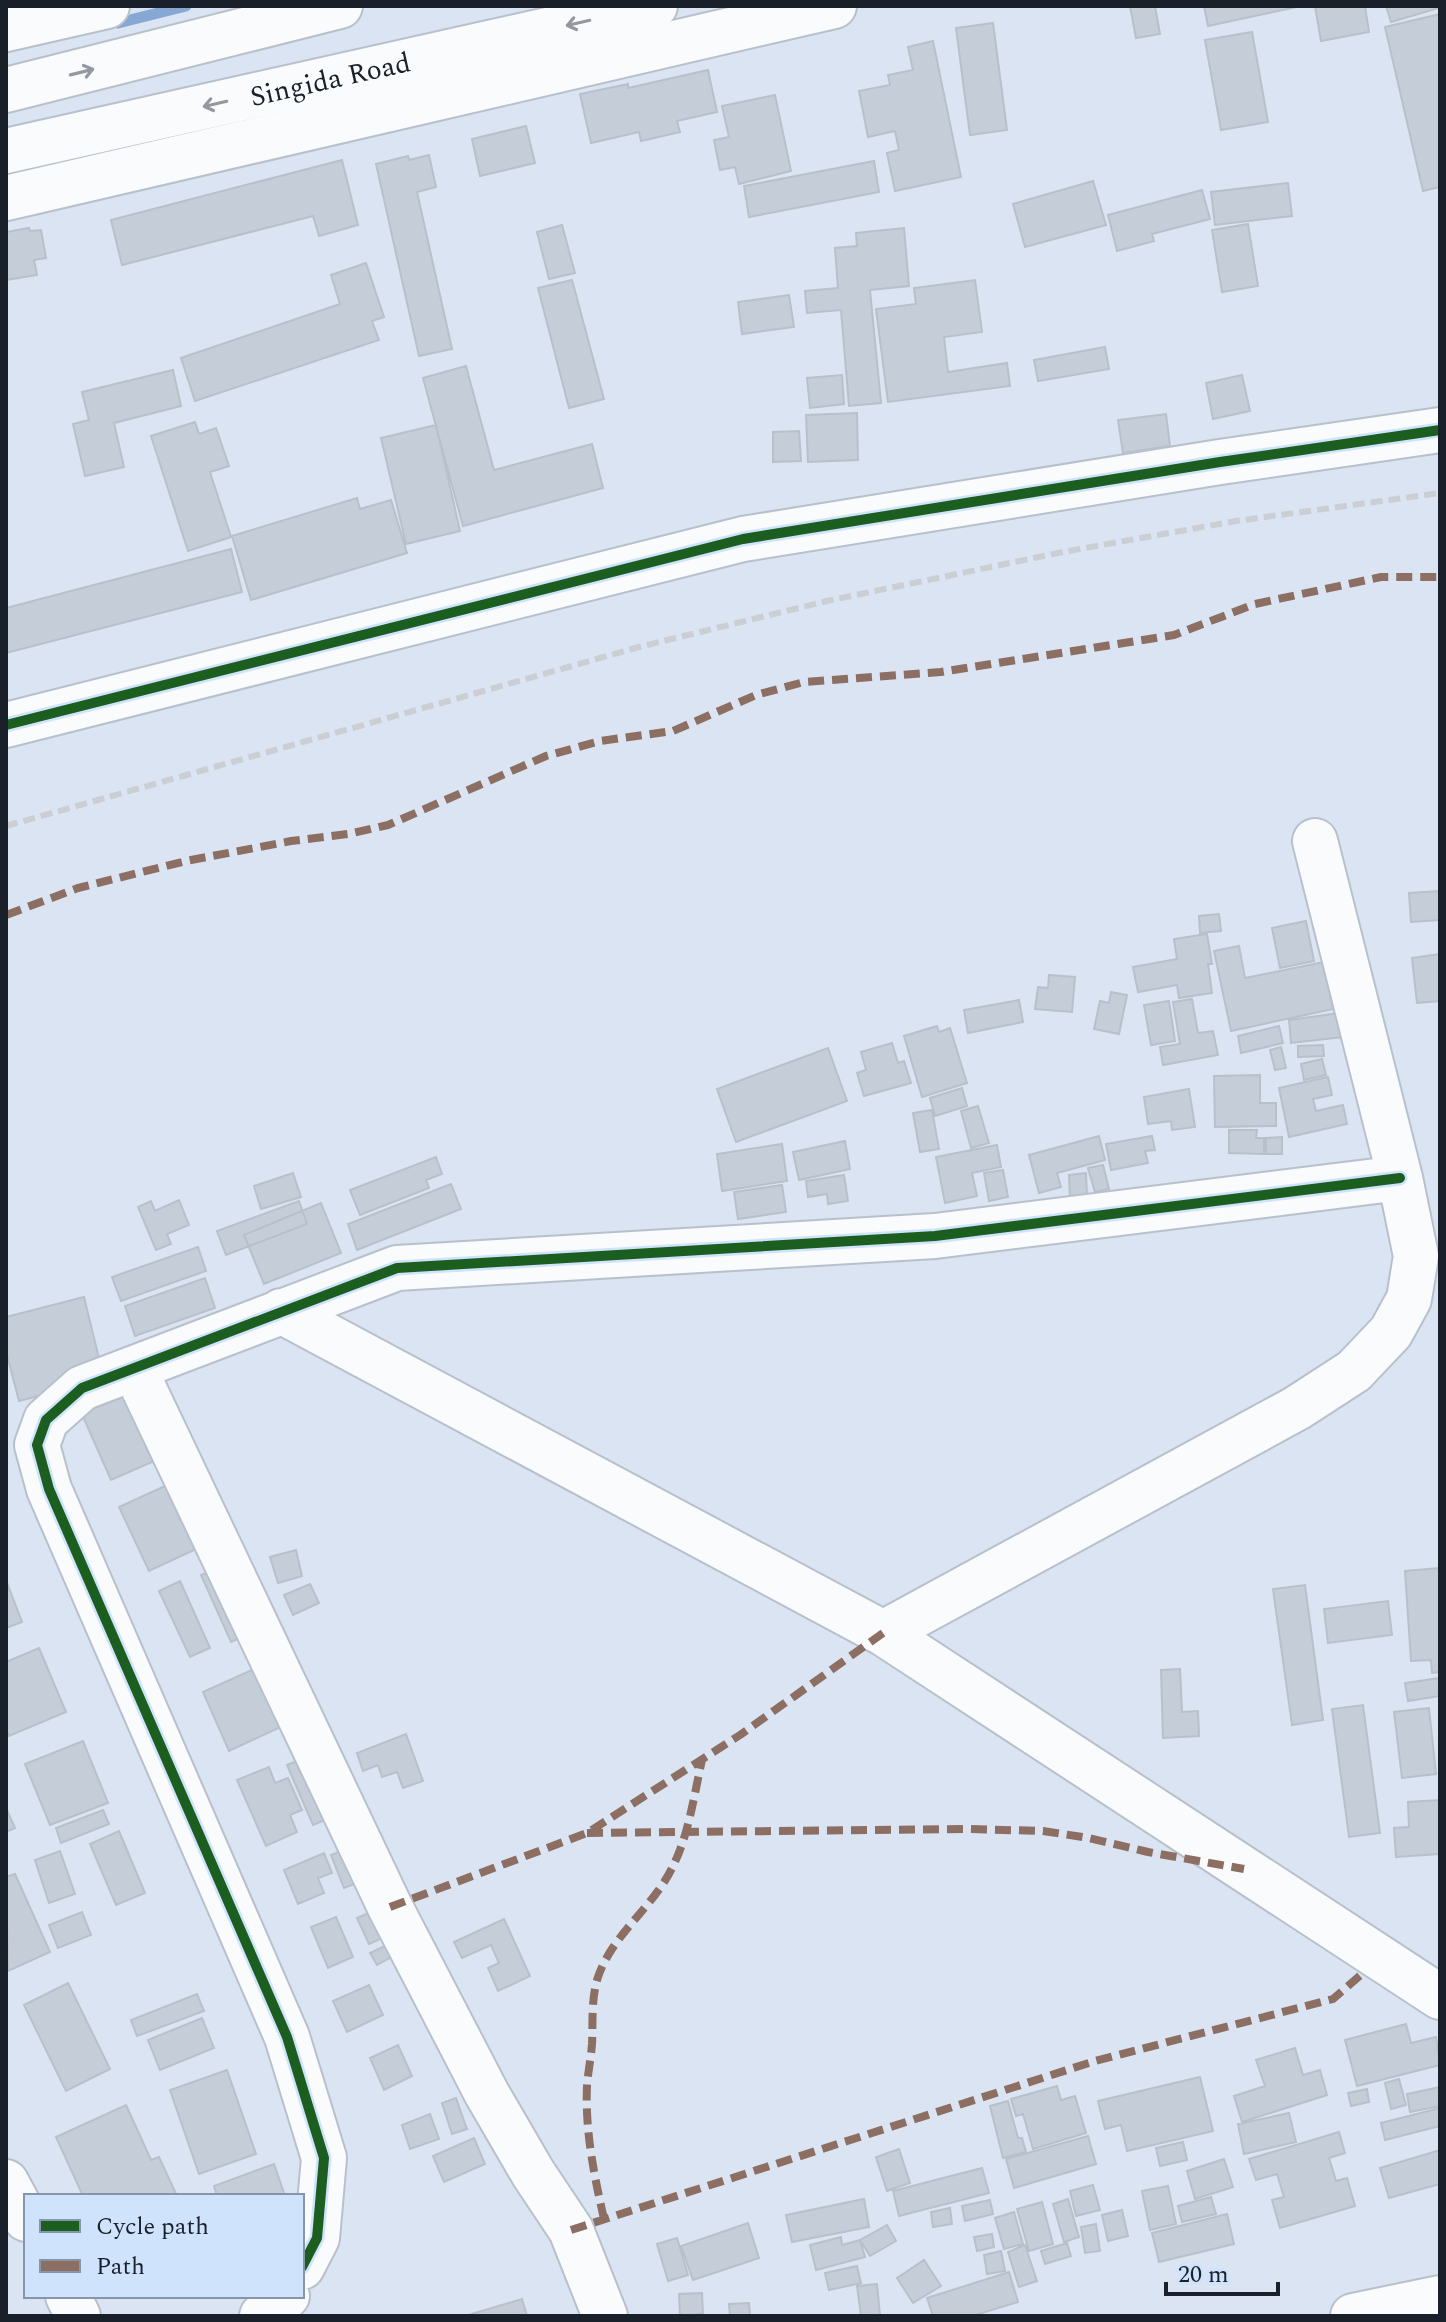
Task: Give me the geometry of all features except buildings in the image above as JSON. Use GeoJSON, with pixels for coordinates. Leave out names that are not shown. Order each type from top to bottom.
{"type":"FeatureCollection","features":[{"type":"Feature","properties":{"kind":"main road"},"geometry":{"type":"LineString","coordinates":[[6,90],[340,6]]}},
{"type":"Feature","properties":{"kind":"main road","name":"Singida Road"},"geometry":{"type":"LineString","coordinates":[[6,151],[655,6]]}},
{"type":"Feature","properties":{"kind":"main road"},"geometry":{"type":"LineString","coordinates":[[6,198],[834,6]]}},
{"type":"Feature","properties":{"kind":"main road"},"geometry":{"type":"LineString","coordinates":[[6,29],[94,7]]}},
{"type":"Feature","properties":{"kind":"main road"},"geometry":{"type":"LineString","coordinates":[[6,725],[743,539],[1440,430]]}},
{"type":"Feature","properties":{"kind":"main road"},"geometry":{"type":"LineString","coordinates":[[883,1633],[1297,1408],[1354,1371],[1391,1332],[1409,1299],[1416,1256],[1400,1178],[1315,841]]}},
{"type":"Feature","properties":{"kind":"main road"},"geometry":{"type":"LineString","coordinates":[[304,2263],[317,2238],[324,2158],[287,2037],[49,1489],[37,1445],[26,1426],[82,1388],[397,1268],[935,1236],[1400,1178]]}},
{"type":"Feature","properties":{"kind":"main road"},"geometry":{"type":"LineString","coordinates":[[281,1311],[883,1633],[1440,1997]]}},
{"type":"Feature","properties":{"kind":"main road"},"geometry":{"type":"LineString","coordinates":[[134,1368],[390,1907],[487,2094],[571,2230],[605,2316]]}},
{"type":"Feature","properties":{"kind":"main road"},"geometry":{"type":"LineString","coordinates":[[6,2182],[24,2215]]}},
{"type":"Feature","properties":{"kind":"main road"},"geometry":{"type":"LineString","coordinates":[[69,2298],[78,2316]]}},
{"type":"Feature","properties":{"kind":"main road"},"geometry":{"type":"LineString","coordinates":[[262,2316],[284,2298]]}},
{"type":"Feature","properties":{"kind":"main road"},"geometry":{"type":"LineString","coordinates":[[1353,2316],[1440,2298]]}},
{"type":"Feature","properties":{"kind":"waterway"},"geometry":{"type":"LineString","coordinates":[[118,23],[186,6]]}},
{"type":"Feature","properties":{"kind":"railway"},"geometry":{"type":"LineString","coordinates":[[6,826],[639,647],[827,601],[1063,552],[1236,521],[1440,493]]}},
{"type":"Feature","properties":{"kind":"marked path"},"geometry":{"type":"LineString","coordinates":[[6,915],[78,888],[186,861],[388,825],[546,756],[600,741],[673,731],[756,695],[804,682],[941,672],[1174,635],[1255,604],[1381,577],[1440,577]]}},
{"type":"Feature","properties":{"kind":"marked path"},"geometry":{"type":"LineString","coordinates":[[390,1907],[587,1833],[740,1735],[883,1633]]}},
{"type":"Feature","properties":{"kind":"marked path"},"geometry":{"type":"LineString","coordinates":[[604,2219],[587,2120],[587,2081],[596,1985],[613,1947],[665,1881],[679,1854],[702,1760]]}},
{"type":"Feature","properties":{"kind":"marked path"},"geometry":{"type":"LineString","coordinates":[[587,1833],[1043,1831],[1244,1869]]}},
{"type":"Feature","properties":{"kind":"marked path"},"geometry":{"type":"LineString","coordinates":[[571,2230],[1095,2061],[1333,1999],[1363,1973]]}},
{"type":"Feature","properties":{"kind":"cycle path"},"geometry":{"type":"LineString","coordinates":[[6,725],[743,539],[1440,430]]}},
{"type":"Feature","properties":{"kind":"cycle path"},"geometry":{"type":"LineString","coordinates":[[304,2263],[317,2238],[324,2158],[287,2037],[49,1489],[37,1445],[46,1420],[82,1388],[397,1268],[935,1236],[1400,1178]]}}]}
